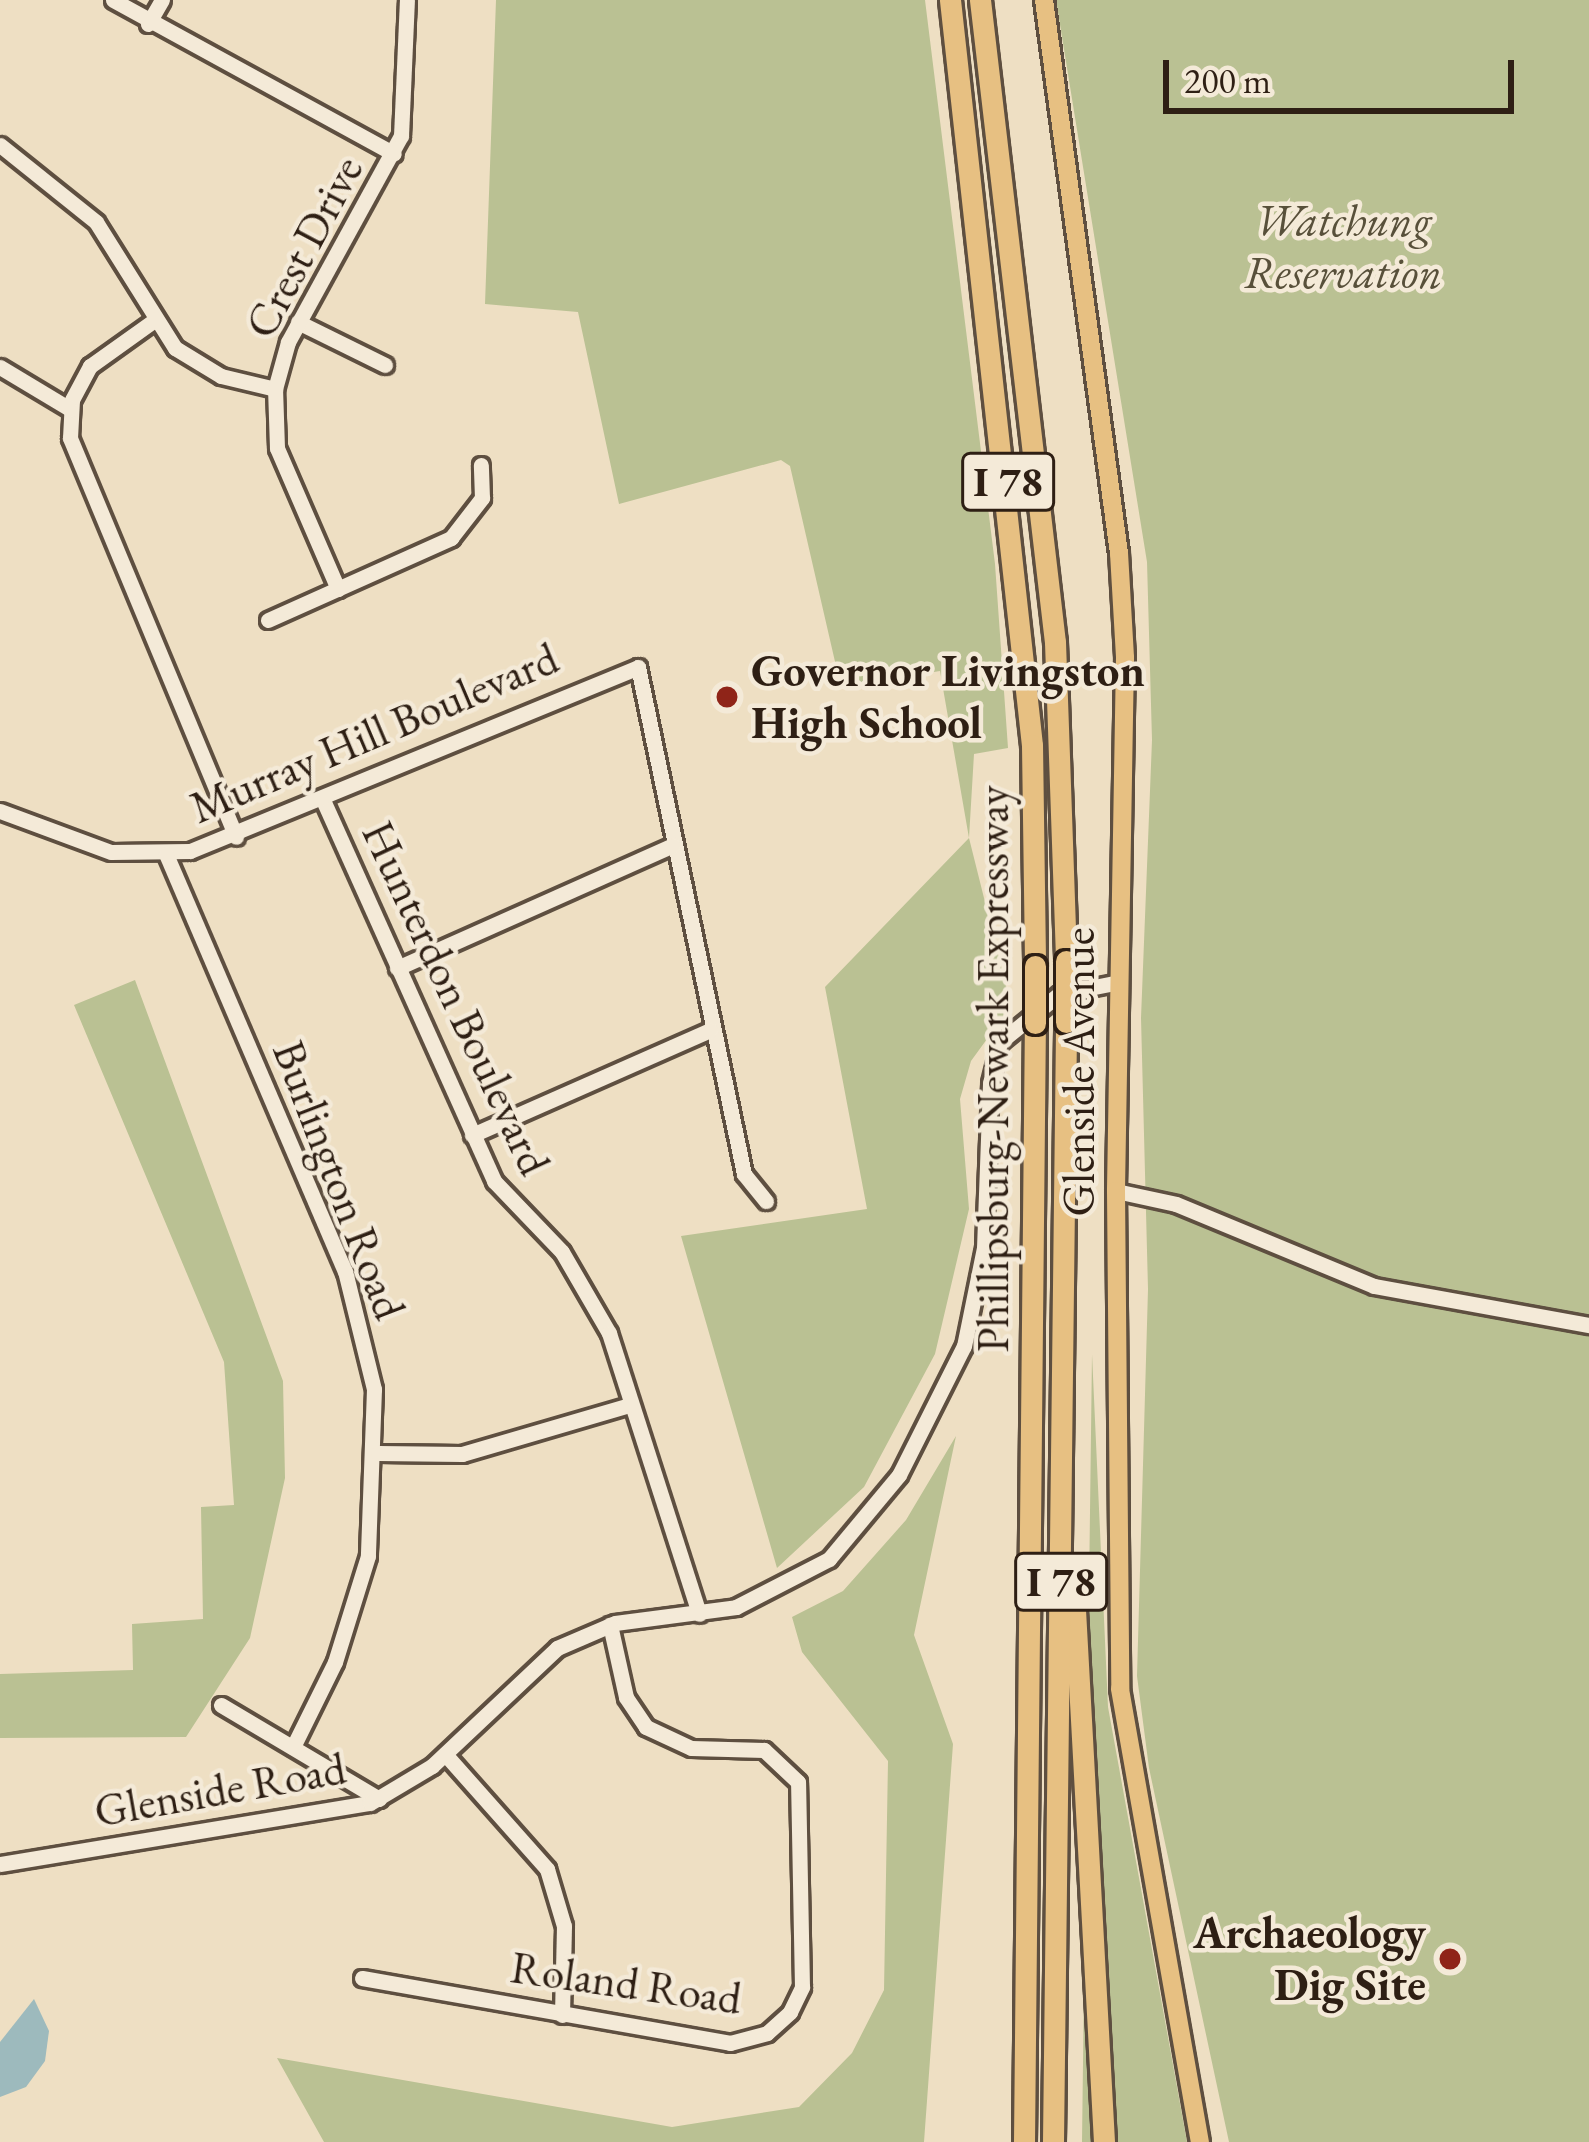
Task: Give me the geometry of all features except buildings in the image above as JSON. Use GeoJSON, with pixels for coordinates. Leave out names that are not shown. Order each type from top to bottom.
{"type":"FeatureCollection","features":[{"type":"Feature","properties":{"kind":"highway","name":"Phillipsburg-Newark Expressway"},"geometry":{"type":"LineString","coordinates":[[950,0],[1032,745],[1035,1023],[1024,2142]]}},
{"type":"Feature","properties":{"kind":"highway","name":"Phillipsburg-Newark Expressway"},"geometry":{"type":"LineString","coordinates":[[980,0],[1055,642],[1066,961],[1053,2142]]}},
{"type":"Feature","properties":{"kind":"highway"},"geometry":{"type":"LineString","coordinates":[[1064,1427],[1103,2142]]}},
{"type":"Feature","properties":{"kind":"main road","name":"Glenside Avenue"},"geometry":{"type":"LineString","coordinates":[[1044,0],[1119,553],[1120,1689],[1200,2142]]}},
{"type":"Feature","properties":{"kind":"street"},"geometry":{"type":"LineString","coordinates":[[113,0],[148,24],[394,154]]}},
{"type":"Feature","properties":{"kind":"street"},"geometry":{"type":"LineString","coordinates":[[148,24],[162,0]]}},
{"type":"Feature","properties":{"kind":"street","name":"Crest Drive"},"geometry":{"type":"LineString","coordinates":[[338,589],[277,448],[275,389],[298,322],[394,154],[408,102],[407,0]]}},
{"type":"Feature","properties":{"kind":"street"},"geometry":{"type":"LineString","coordinates":[[0,145],[96,222],[156,320],[193,361],[275,389]]}},
{"type":"Feature","properties":{"kind":"street"},"geometry":{"type":"LineString","coordinates":[[156,320],[96,358],[70,409],[75,457],[236,837]]}},
{"type":"Feature","properties":{"kind":"street"},"geometry":{"type":"LineString","coordinates":[[298,322],[385,365]]}},
{"type":"Feature","properties":{"kind":"street"},"geometry":{"type":"LineString","coordinates":[[0,368],[70,409]]}},
{"type":"Feature","properties":{"kind":"street"},"geometry":{"type":"LineString","coordinates":[[268,620],[428,554],[468,524],[482,498],[481,465]]}},
{"type":"Feature","properties":{"kind":"street","name":"Murray Hill Boulevard"},"geometry":{"type":"LineString","coordinates":[[0,811],[80,844],[166,854],[236,837],[638,667],[674,845]]}},
{"type":"Feature","properties":{"kind":"street","name":"Hunterdon Boulevard"},"geometry":{"type":"LineString","coordinates":[[323,800],[503,1197],[583,1284],[630,1405],[699,1614]]}},
{"type":"Feature","properties":{"kind":"street"},"geometry":{"type":"LineString","coordinates":[[398,968],[674,845],[744,1174],[766,1201]]}},
{"type":"Feature","properties":{"kind":"street","name":"Burlington Road"},"geometry":{"type":"LineString","coordinates":[[166,854],[345,1271],[364,1334],[378,1453],[355,1610],[293,1747]]}},
{"type":"Feature","properties":{"kind":"street","name":"Glenside Road"},"geometry":{"type":"LineString","coordinates":[[0,1864],[333,1814],[379,1799],[446,1754],[540,1659],[610,1625],[699,1614],[767,1597],[813,1570],[853,1535],[899,1474],[949,1385],[975,1303],[988,1211],[990,1083],[1000,1042],[1059,994],[1119,982]]}},
{"type":"Feature","properties":{"kind":"street"},"geometry":{"type":"LineString","coordinates":[[472,1135],[710,1030]]}},
{"type":"Feature","properties":{"kind":"street"},"geometry":{"type":"LineString","coordinates":[[1116,1191],[1176,1204],[1374,1286],[1589,1325]]}},
{"type":"Feature","properties":{"kind":"street"},"geometry":{"type":"LineString","coordinates":[[378,1453],[463,1454],[630,1405]]}},
{"type":"Feature","properties":{"kind":"street","name":"Roland Road"},"geometry":{"type":"LineString","coordinates":[[362,1978],[738,2043],[780,2024],[802,1987],[804,1808],[795,1776],[764,1750],[691,1748],[646,1726],[626,1696],[610,1625]]}},
{"type":"Feature","properties":{"kind":"street"},"geometry":{"type":"LineString","coordinates":[[221,1705],[379,1799]]}},
{"type":"Feature","properties":{"kind":"street"},"geometry":{"type":"LineString","coordinates":[[446,1754],[547,1869],[565,1926],[562,2014]]}},
{"type":"Feature","properties":{"kind":"green space"},"geometry":{"type":"Polygon","coordinates":[[[496,0],[925,0],[995,564],[1008,748],[974,754],[969,838],[940,671],[858,684],[836,666],[790,466],[781,460],[619,504],[578,312],[485,304],[496,0]]]}},
{"type":"Feature","properties":{"kind":"green space","name":"Watchung Reservation"},"geometry":{"type":"Polygon","coordinates":[[[1056,0],[1589,0],[1589,2142],[1229,2142],[1149,1768],[1137,1676],[1148,1289],[1141,1018],[1152,740],[1147,562],[1056,0]]]}},
{"type":"Feature","properties":{"kind":"green space"},"geometry":{"type":"Polygon","coordinates":[[[969,838],[1011,1006],[971,1061],[960,1099],[969,1209],[935,1354],[864,1487],[777,1568],[681,1236],[867,1209],[825,987],[969,838]]]}},
{"type":"Feature","properties":{"kind":"green space"},"geometry":{"type":"Polygon","coordinates":[[[135,980],[283,1381],[285,1478],[250,1638],[186,1737],[0,1738],[0,1674],[133,1670],[132,1624],[203,1619],[201,1507],[234,1505],[224,1362],[74,1005],[135,980]]]}},
{"type":"Feature","properties":{"kind":"green space"},"geometry":{"type":"Polygon","coordinates":[[[1092,1354],[1108,1707],[1187,2142],[1082,2142],[1092,1354]]]}},
{"type":"Feature","properties":{"kind":"green space"},"geometry":{"type":"Polygon","coordinates":[[[956,1436],[914,1635],[953,1744],[924,2142],[324,2142],[277,2058],[672,2127],[799,2107],[852,2053],[884,1990],[888,1761],[802,1652],[792,1617],[843,1591],[906,1520],[956,1436]]]}},
{"type":"Feature","properties":{"kind":"water"},"geometry":{"type":"Polygon","coordinates":[[[34,1999],[49,2031],[45,2061],[26,2087],[0,2097],[0,2042],[34,1999]]]}},
{"type":"Feature","properties":{"kind":"place","name":"Governor Livingston High School"},"geometry":{"type":"Point","coordinates":[727,697]}},
{"type":"Feature","properties":{"kind":"place","name":"Archaeology Dig Site"},"geometry":{"type":"Point","coordinates":[1450,1959]}}]}
